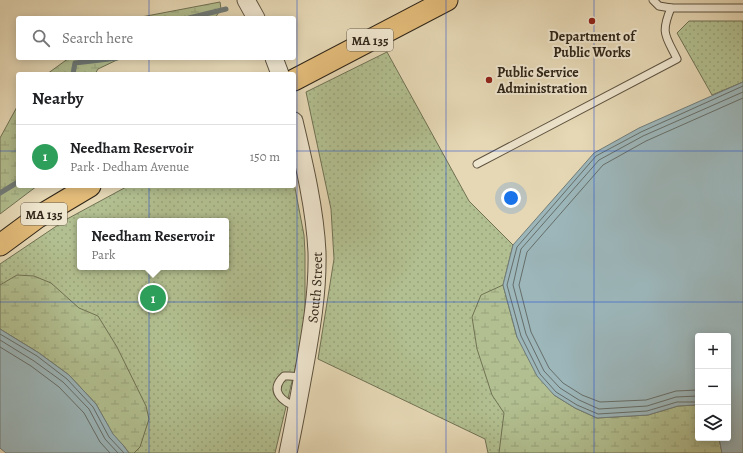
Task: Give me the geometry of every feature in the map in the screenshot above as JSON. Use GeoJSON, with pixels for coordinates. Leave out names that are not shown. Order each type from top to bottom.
{"type":"FeatureCollection","features":[{"type":"Feature","properties":{"kind":"main road","name":"MA 135"},"geometry":{"type":"LineString","coordinates":[[296,79],[447,0]]}},
{"type":"Feature","properties":{"kind":"main road","name":"MA 135"},"geometry":{"type":"LineString","coordinates":[[0,245],[38,217],[87,188]]}},
{"type":"Feature","properties":{"kind":"street"},"geometry":{"type":"LineString","coordinates":[[246,0],[255,16]]}},
{"type":"Feature","properties":{"kind":"street"},"geometry":{"type":"LineString","coordinates":[[275,60],[279,72]]}},
{"type":"Feature","properties":{"kind":"street","name":"South Street"},"geometry":{"type":"LineString","coordinates":[[288,453],[315,295],[317,251],[306,179],[296,131]]}},
{"type":"Feature","properties":{"kind":"lane"},"geometry":{"type":"LineString","coordinates":[[653,0],[659,6],[671,8],[743,8]]}},
{"type":"Feature","properties":{"kind":"lane"},"geometry":{"type":"LineString","coordinates":[[477,164],[677,59],[664,32],[665,21],[671,8]]}},
{"type":"Feature","properties":{"kind":"green space"},"geometry":{"type":"Polygon","coordinates":[[[220,2],[221,9],[216,16],[146,16],[220,2]]]}},
{"type":"Feature","properties":{"kind":"green space"},"geometry":{"type":"Polygon","coordinates":[[[689,21],[743,21],[743,82],[712,95],[677,33],[689,21]]]}},
{"type":"Feature","properties":{"kind":"green space"},"geometry":{"type":"Polygon","coordinates":[[[387,52],[469,201],[513,245],[503,285],[517,337],[695,405],[695,441],[720,441],[722,453],[488,453],[485,439],[318,359],[334,259],[331,209],[306,92],[387,52]]]}},
{"type":"Feature","properties":{"kind":"green space"},"geometry":{"type":"Polygon","coordinates":[[[66,60],[117,60],[98,69],[96,72],[50,72],[66,60]]]}},
{"type":"Feature","properties":{"kind":"green space"},"geometry":{"type":"Polygon","coordinates":[[[16,109],[16,188],[34,188],[0,214],[0,138],[16,109]]]}},
{"type":"Feature","properties":{"kind":"green space"},"geometry":{"type":"Polygon","coordinates":[[[124,188],[295,188],[304,235],[305,327],[275,453],[129,453],[69,375],[0,329],[0,264],[67,219],[124,188]]]}},
{"type":"Feature","properties":{"kind":"green space"},"geometry":{"type":"Polygon","coordinates":[[[17,275],[34,276],[51,283],[79,308],[98,316],[117,347],[146,406],[149,419],[140,447],[134,453],[129,453],[113,435],[96,404],[69,375],[39,353],[0,329],[0,285],[17,275]]]}},
{"type":"Feature","properties":{"kind":"green space"},"geometry":{"type":"Polygon","coordinates":[[[503,285],[517,337],[554,395],[575,408],[597,418],[648,415],[678,406],[695,405],[695,441],[720,441],[722,453],[499,453],[504,413],[492,395],[477,349],[472,317],[481,295],[503,285]]]}},
{"type":"Feature","properties":{"kind":"water"},"geometry":{"type":"Polygon","coordinates":[[[743,82],[743,453],[722,453],[720,441],[731,441],[731,333],[695,333],[695,405],[678,406],[648,415],[597,418],[575,408],[554,395],[537,376],[517,337],[503,285],[513,245],[594,153],[639,128],[743,82]]]}},
{"type":"Feature","properties":{"kind":"water"},"geometry":{"type":"Polygon","coordinates":[[[0,329],[39,353],[69,375],[96,404],[113,434],[129,453],[6,453],[0,448],[0,329]]]}},
{"type":"Feature","properties":{"kind":"waterway"},"geometry":{"type":"LineString","coordinates":[[197,16],[226,9]]}},
{"type":"Feature","properties":{"kind":"waterway"},"geometry":{"type":"LineString","coordinates":[[73,72],[75,63],[100,60]]}},
{"type":"Feature","properties":{"kind":"waterway"},"geometry":{"type":"LineString","coordinates":[[0,193],[16,183]]}},
{"type":"Feature","properties":{"kind":"place","name":"Department of Public Works"},"geometry":{"type":"Point","coordinates":[592,21]}},
{"type":"Feature","properties":{"kind":"place","name":"Public Service Administration"},"geometry":{"type":"Point","coordinates":[489,80]}},
{"type":"Feature","properties":{"kind":"place","name":"Needham Reservoir"},"geometry":{"type":"Point","coordinates":[153,298]}}]}
